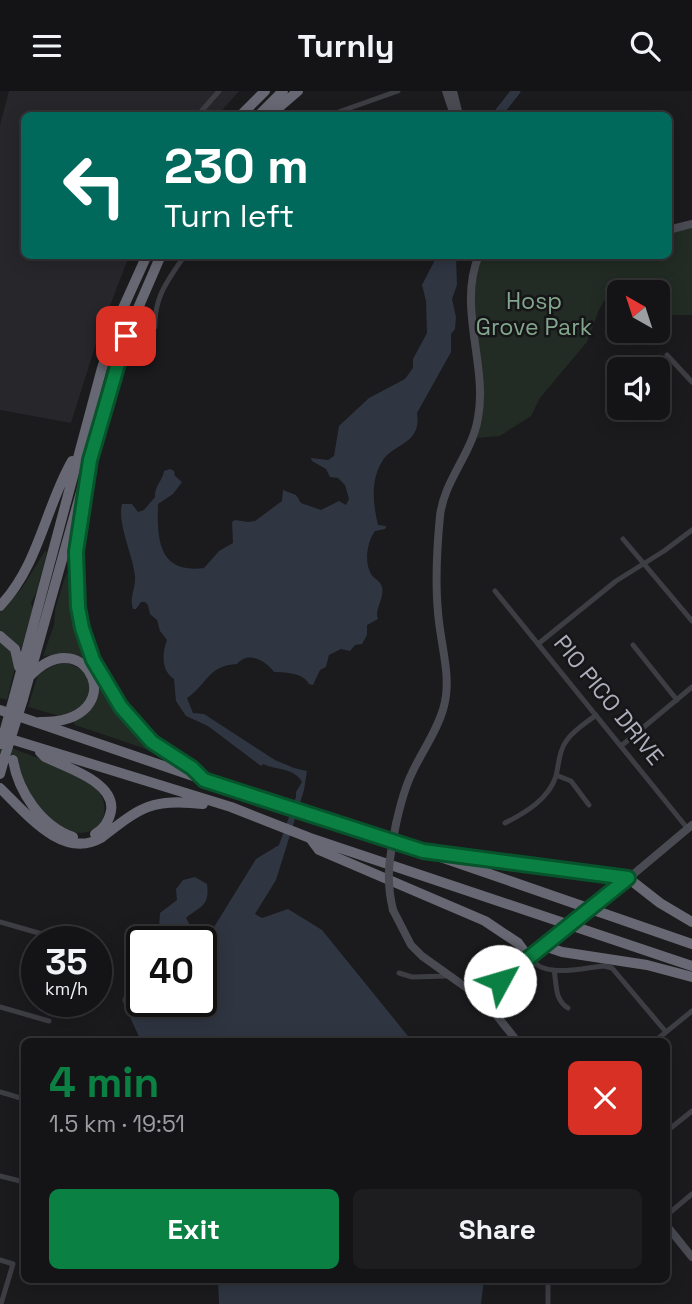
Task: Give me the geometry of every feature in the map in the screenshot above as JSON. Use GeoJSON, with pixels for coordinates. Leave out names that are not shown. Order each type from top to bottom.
{"type":"FeatureCollection","features":[{"type":"Feature","properties":{"kind":"highway"},"geometry":{"type":"LineString","coordinates":[[242,112],[257,91]]}},
{"type":"Feature","properties":{"kind":"highway"},"geometry":{"type":"LineString","coordinates":[[243,112],[265,91]]}},
{"type":"Feature","properties":{"kind":"highway"},"geometry":{"type":"LineString","coordinates":[[262,112],[283,91]]}},
{"type":"Feature","properties":{"kind":"highway"},"geometry":{"type":"LineString","coordinates":[[274,112],[299,91]]}},
{"type":"Feature","properties":{"kind":"highway"},"geometry":{"type":"LineString","coordinates":[[24,679],[79,449],[119,317],[145,259]]}},
{"type":"Feature","properties":{"kind":"highway"},"geometry":{"type":"LineString","coordinates":[[34,747],[45,757],[94,780],[103,788],[111,805],[108,819],[101,831],[80,838],[63,832],[40,812],[20,788],[6,754],[18,698],[126,336],[159,259]]}},
{"type":"Feature","properties":{"kind":"highway"},"geometry":{"type":"LineString","coordinates":[[0,606],[14,591],[23,575],[67,469],[79,449]]}},
{"type":"Feature","properties":{"kind":"highway"},"geometry":{"type":"LineString","coordinates":[[90,460],[76,552],[78,607],[86,641],[102,677],[132,720],[152,742],[192,768],[204,780]]}},
{"type":"Feature","properties":{"kind":"highway"},"geometry":{"type":"LineString","coordinates":[[0,636],[8,641],[18,654],[24,679]]}},
{"type":"Feature","properties":{"kind":"highway"},"geometry":{"type":"LineString","coordinates":[[24,679],[47,661],[63,657],[72,658],[85,666],[94,685],[91,701],[81,713],[60,721],[32,722]]}},
{"type":"Feature","properties":{"kind":"highway"},"geometry":{"type":"LineString","coordinates":[[0,774],[14,729],[18,698]]}},
{"type":"Feature","properties":{"kind":"highway"},"geometry":{"type":"LineString","coordinates":[[0,710],[692,944]]}},
{"type":"Feature","properties":{"kind":"highway"},"geometry":{"type":"LineString","coordinates":[[0,736],[231,807],[310,838],[692,966]]}},
{"type":"Feature","properties":{"kind":"highway"},"geometry":{"type":"LineString","coordinates":[[0,787],[8,787],[29,807],[40,812]]}},
{"type":"Feature","properties":{"kind":"highway"},"geometry":{"type":"LineString","coordinates":[[0,787],[55,837],[78,845],[94,842],[132,814],[158,802],[182,801],[231,807]]}},
{"type":"Feature","properties":{"kind":"highway"},"geometry":{"type":"LineString","coordinates":[[0,799],[13,800]]}},
{"type":"Feature","properties":{"kind":"highway"},"geometry":{"type":"LineString","coordinates":[[310,838],[319,850],[485,921],[518,943],[529,958]]}},
{"type":"Feature","properties":{"kind":"highway"},"geometry":{"type":"LineString","coordinates":[[423,851],[628,878],[660,903],[692,922]]}},
{"type":"Feature","properties":{"kind":"highway"},"geometry":{"type":"LineString","coordinates":[[544,946],[562,952],[647,965],[692,977]]}},
{"type":"Feature","properties":{"kind":"main road"},"geometry":{"type":"LineString","coordinates":[[446,91],[456,112]]}},
{"type":"Feature","properties":{"kind":"main road"},"geometry":{"type":"LineString","coordinates":[[453,91],[456,112]]}},
{"type":"Feature","properties":{"kind":"main road"},"geometry":{"type":"LineString","coordinates":[[672,229],[692,224]]}},
{"type":"Feature","properties":{"kind":"main road"},"geometry":{"type":"LineString","coordinates":[[478,259],[472,282],[471,302],[480,396],[479,416],[474,436],[447,488],[440,518],[437,589],[446,677],[444,705],[401,800],[387,883],[393,910],[411,945],[448,976],[480,997],[514,1038]]}},
{"type":"Feature","properties":{"kind":"main road"},"geometry":{"type":"LineString","coordinates":[[480,997],[691,830]]}},
{"type":"Feature","properties":{"kind":"main road"},"geometry":{"type":"LineString","coordinates":[[670,1230],[692,1257]]}},
{"type":"Feature","properties":{"kind":"street"},"geometry":{"type":"LineString","coordinates":[[201,112],[219,91]]}},
{"type":"Feature","properties":{"kind":"street"},"geometry":{"type":"LineString","coordinates":[[338,112],[398,91]]}},
{"type":"Feature","properties":{"kind":"street"},"geometry":{"type":"LineString","coordinates":[[155,327],[155,308],[161,293],[182,259]]}},
{"type":"Feature","properties":{"kind":"street"},"geometry":{"type":"LineString","coordinates":[[667,355],[692,382]]}},
{"type":"Feature","properties":{"kind":"street"},"geometry":{"type":"LineString","coordinates":[[538,644],[616,581],[692,530]]}},
{"type":"Feature","properties":{"kind":"street"},"geometry":{"type":"LineString","coordinates":[[623,539],[692,621]]}},
{"type":"Feature","properties":{"kind":"street","name":"PIO PICO DRIVE"},"geometry":{"type":"LineString","coordinates":[[495,591],[691,830]]}},
{"type":"Feature","properties":{"kind":"street"},"geometry":{"type":"LineString","coordinates":[[633,645],[677,700]]}},
{"type":"Feature","properties":{"kind":"street"},"geometry":{"type":"LineString","coordinates":[[621,746],[692,688]]}},
{"type":"Feature","properties":{"kind":"street"},"geometry":{"type":"LineString","coordinates":[[505,823],[519,816],[546,794],[556,775],[562,747],[568,738],[596,715]]}},
{"type":"Feature","properties":{"kind":"street"},"geometry":{"type":"LineString","coordinates":[[556,775],[570,781],[590,805]]}},
{"type":"Feature","properties":{"kind":"street"},"geometry":{"type":"LineString","coordinates":[[0,922],[21,928]]}},
{"type":"Feature","properties":{"kind":"street"},"geometry":{"type":"LineString","coordinates":[[529,958],[546,969],[554,970],[604,966],[612,968],[666,1032]]}},
{"type":"Feature","properties":{"kind":"street"},"geometry":{"type":"LineString","coordinates":[[554,970],[557,997],[568,1009]]}},
{"type":"Feature","properties":{"kind":"street"},"geometry":{"type":"LineString","coordinates":[[399,973],[412,977],[448,976]]}},
{"type":"Feature","properties":{"kind":"street"},"geometry":{"type":"LineString","coordinates":[[0,1007],[49,1020]]}},
{"type":"Feature","properties":{"kind":"street"},"geometry":{"type":"LineString","coordinates":[[659,1038],[692,1011]]}},
{"type":"Feature","properties":{"kind":"street"},"geometry":{"type":"LineString","coordinates":[[0,1092],[21,1098]]}},
{"type":"Feature","properties":{"kind":"street"},"geometry":{"type":"LineString","coordinates":[[670,1129],[692,1111]]}},
{"type":"Feature","properties":{"kind":"street"},"geometry":{"type":"LineString","coordinates":[[0,1176],[21,1181]]}},
{"type":"Feature","properties":{"kind":"street"},"geometry":{"type":"LineString","coordinates":[[670,1212],[692,1194]]}},
{"type":"Feature","properties":{"kind":"street"},"geometry":{"type":"LineString","coordinates":[[0,1260],[13,1264],[1,1304]]}},
{"type":"Feature","properties":{"kind":"street"},"geometry":{"type":"LineString","coordinates":[[548,1283],[548,1304]]}},
{"type":"Feature","properties":{"kind":"shaded area"},"geometry":{"type":"Polygon","coordinates":[[[9,91],[239,91],[221,112],[21,112],[21,259],[128,259],[98,337],[71,423],[0,410],[0,125],[9,91]]]}},
{"type":"Feature","properties":{"kind":"green space","name":"Hosp Grove Park"},"geometry":{"type":"Polygon","coordinates":[[[692,226],[692,315],[670,315],[670,280],[607,280],[607,296],[587,342],[540,398],[531,416],[500,436],[477,438],[480,392],[475,301],[481,259],[672,259],[672,232],[692,226]]]}},
{"type":"Feature","properties":{"kind":"green space"},"geometry":{"type":"Polygon","coordinates":[[[45,551],[47,552],[37,591],[31,603],[33,608],[21,649],[0,632],[0,612],[22,588],[45,551]]]}},
{"type":"Feature","properties":{"kind":"green space"},"geometry":{"type":"Polygon","coordinates":[[[68,572],[71,574],[86,648],[149,744],[146,749],[75,725],[73,722],[96,681],[63,654],[43,656],[68,572]]]}},
{"type":"Feature","properties":{"kind":"green space"},"geometry":{"type":"Polygon","coordinates":[[[0,639],[7,643],[16,664],[7,700],[0,698],[0,639]]]}},
{"type":"Feature","properties":{"kind":"green space"},"geometry":{"type":"Polygon","coordinates":[[[63,660],[86,672],[91,690],[81,710],[59,716],[28,707],[38,674],[63,660]]]}},
{"type":"Feature","properties":{"kind":"green space"},"geometry":{"type":"Polygon","coordinates":[[[0,744],[60,767],[93,786],[103,799],[104,807],[104,814],[97,827],[81,833],[56,823],[25,786],[18,760],[0,753],[0,744]]]}},
{"type":"Feature","properties":{"kind":"water"},"geometry":{"type":"Polygon","coordinates":[[[435,259],[456,259],[457,285],[452,299],[456,317],[455,329],[451,334],[451,352],[417,413],[415,431],[406,442],[388,454],[376,476],[376,517],[378,525],[386,526],[385,529],[375,531],[372,536],[367,558],[371,574],[382,587],[378,619],[367,625],[367,635],[362,644],[355,645],[350,651],[341,649],[329,655],[326,667],[320,670],[313,685],[298,675],[274,672],[261,661],[246,658],[214,672],[187,698],[193,713],[204,714],[275,760],[307,771],[304,790],[276,880],[255,914],[262,918],[288,909],[322,930],[410,1038],[140,1038],[130,1017],[217,1017],[217,926],[215,926],[256,859],[279,845],[296,792],[302,782],[290,772],[263,764],[261,766],[208,726],[186,716],[176,701],[174,679],[167,671],[164,661],[167,640],[145,602],[133,609],[135,576],[123,530],[122,504],[132,504],[138,512],[144,510],[155,497],[164,471],[174,471],[175,476],[182,482],[173,494],[158,504],[158,530],[163,551],[169,560],[189,568],[204,568],[219,551],[233,543],[232,522],[255,521],[282,501],[283,490],[296,495],[301,503],[321,510],[339,501],[346,505],[349,499],[345,485],[338,478],[330,477],[326,469],[311,458],[328,460],[334,456],[339,426],[369,398],[405,379],[413,368],[413,359],[427,333],[426,301],[422,285],[435,259]]]}},
{"type":"Feature","properties":{"kind":"water"},"geometry":{"type":"Polygon","coordinates":[[[195,877],[207,884],[207,897],[203,905],[186,918],[190,926],[159,926],[160,913],[177,900],[176,889],[183,880],[195,877]]]}},
{"type":"Feature","properties":{"kind":"water"},"geometry":{"type":"Polygon","coordinates":[[[126,992],[126,1009],[122,1000],[126,992]]]}},
{"type":"Feature","properties":{"kind":"water"},"geometry":{"type":"Polygon","coordinates":[[[218,1283],[484,1283],[481,1304],[219,1304],[218,1283]]]}},
{"type":"Feature","properties":{"kind":"waterway"},"geometry":{"type":"LineString","coordinates":[[499,112],[516,91]]}},
{"type":"Feature","properties":{"kind":"route"},"geometry":{"type":"LineString","coordinates":[[126,336],[90,460],[76,552],[75,587],[82,628],[102,677],[121,707],[152,742],[192,768],[204,780],[423,851],[628,878],[500,981]]}}]}
